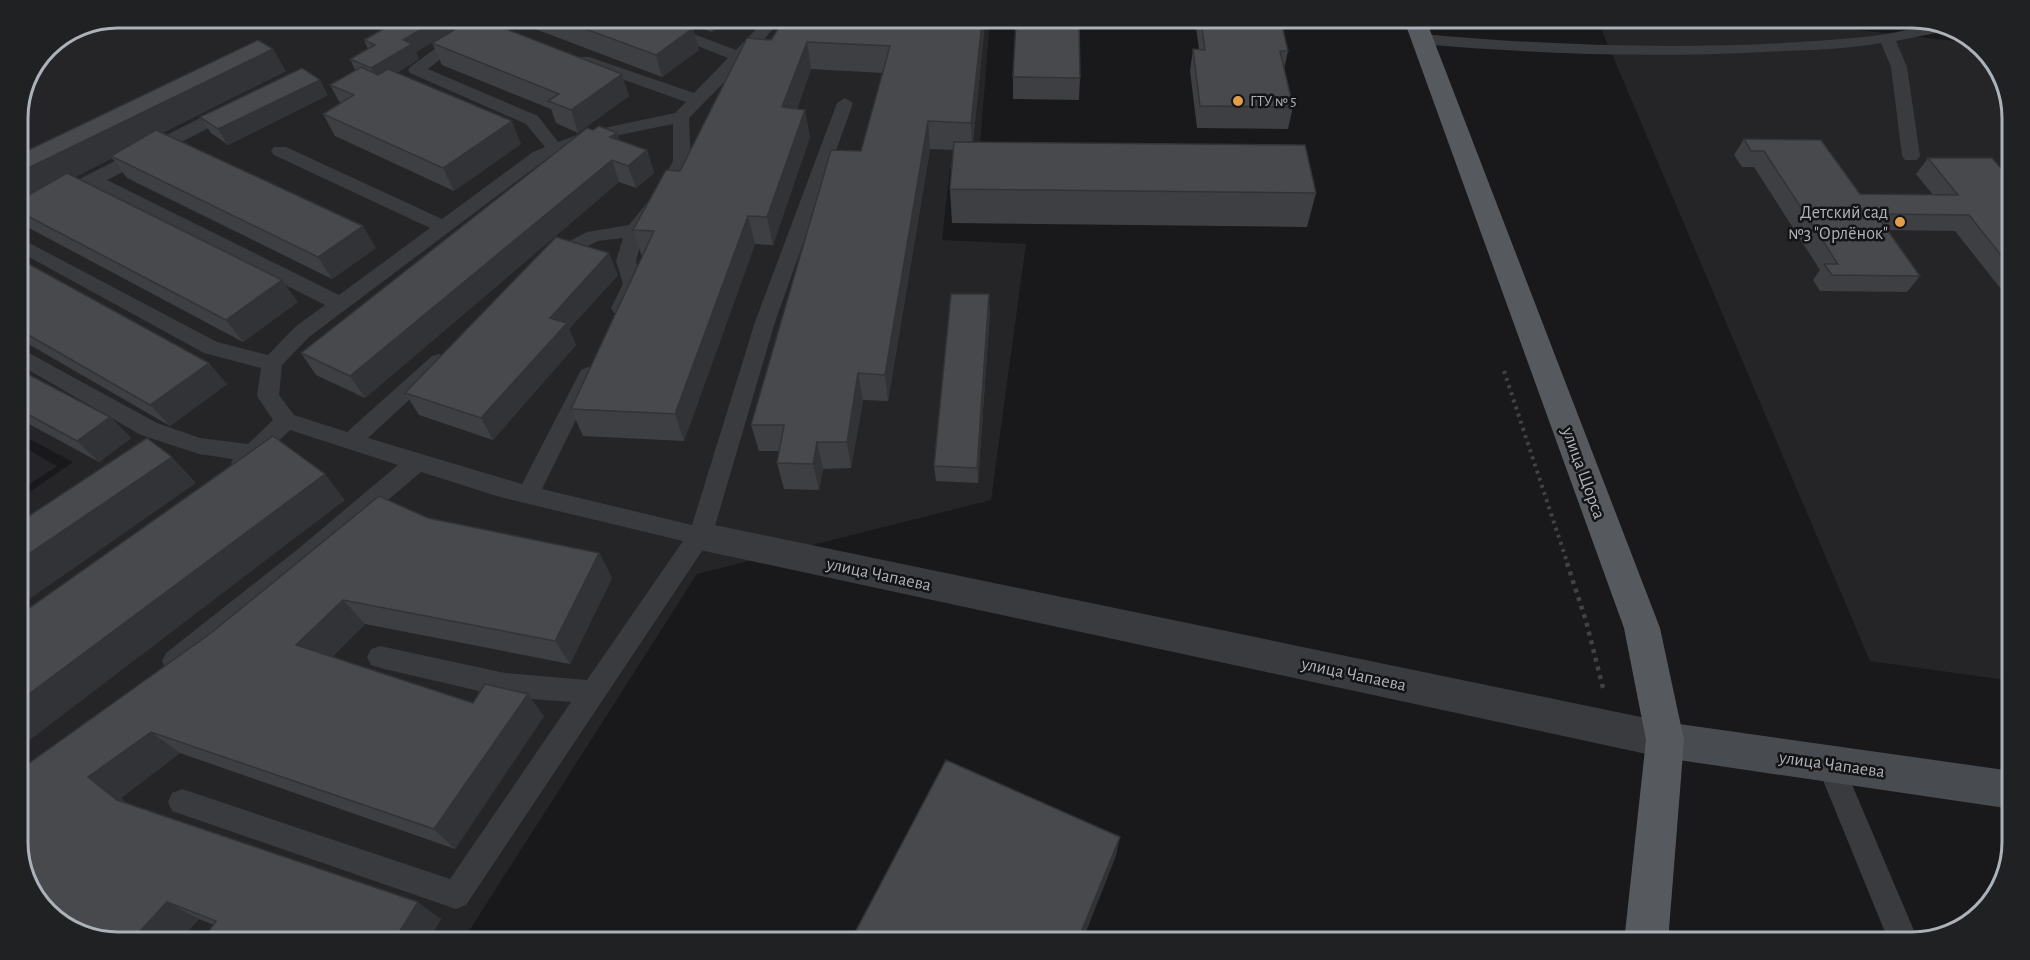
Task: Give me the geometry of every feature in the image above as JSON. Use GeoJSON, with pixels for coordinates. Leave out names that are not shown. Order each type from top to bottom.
{"type":"FeatureCollection","features":[{"type":"Feature","properties":{"kind":"main road","name":"улица Щорса"},"geometry":{"type":"LineString","coordinates":[[1419,29],[1642,628],[1665,740],[1647,932]]}},
{"type":"Feature","properties":{"kind":"main road","name":"улица Чапаева"},"geometry":{"type":"LineString","coordinates":[[1665,740],[2002,788]]}},
{"type":"Feature","properties":{"kind":"street","name":"улица Чапаева"},"geometry":{"type":"LineString","coordinates":[[700,536],[1665,740]]}},
{"type":"Feature","properties":{"kind":"lane"},"geometry":{"type":"LineString","coordinates":[[665,28],[740,57]]}},
{"type":"Feature","properties":{"kind":"lane"},"geometry":{"type":"LineString","coordinates":[[700,536],[528,494],[286,421],[268,396],[273,363],[302,332],[539,156],[585,137],[681,117],[771,28]]}},
{"type":"Feature","properties":{"kind":"lane"},"geometry":{"type":"LineString","coordinates":[[480,29],[463,36],[416,70],[532,120],[555,149]]}},
{"type":"Feature","properties":{"kind":"lane"},"geometry":{"type":"LineString","coordinates":[[1419,29],[1523,48],[1586,51],[1700,51],[1855,43],[1930,31]]}},
{"type":"Feature","properties":{"kind":"lane"},"geometry":{"type":"LineString","coordinates":[[1887,39],[1899,67],[1911,156]]}},
{"type":"Feature","properties":{"kind":"lane"},"geometry":{"type":"LineString","coordinates":[[568,54],[698,100]]}},
{"type":"Feature","properties":{"kind":"lane"},"geometry":{"type":"LineString","coordinates":[[29,212],[245,102]]}},
{"type":"Feature","properties":{"kind":"lane"},"geometry":{"type":"LineString","coordinates":[[182,802],[456,895],[700,536],[765,322],[845,103]]}},
{"type":"Feature","properties":{"kind":"lane"},"geometry":{"type":"LineString","coordinates":[[612,326],[633,284],[626,261],[635,230],[668,190],[682,161],[681,117]]}},
{"type":"Feature","properties":{"kind":"lane"},"geometry":{"type":"LineString","coordinates":[[280,151],[443,227]]}},
{"type":"Feature","properties":{"kind":"lane"},"geometry":{"type":"LineString","coordinates":[[93,180],[340,304]]}},
{"type":"Feature","properties":{"kind":"lane"},"geometry":{"type":"LineString","coordinates":[[539,269],[564,251],[594,236],[635,230]]}},
{"type":"Feature","properties":{"kind":"lane"},"geometry":{"type":"LineString","coordinates":[[29,249],[211,348],[273,363]]}},
{"type":"Feature","properties":{"kind":"lane"},"geometry":{"type":"LineString","coordinates":[[351,441],[454,347]]}},
{"type":"Feature","properties":{"kind":"lane"},"geometry":{"type":"LineString","coordinates":[[528,494],[596,358]]}},
{"type":"Feature","properties":{"kind":"lane"},"geometry":{"type":"LineString","coordinates":[[29,360],[149,429],[199,446],[253,453]]}},
{"type":"Feature","properties":{"kind":"lane"},"geometry":{"type":"LineString","coordinates":[[228,477],[286,421]]}},
{"type":"Feature","properties":{"kind":"lane"},"geometry":{"type":"LineString","coordinates":[[157,675],[306,556],[417,462]]}},
{"type":"Feature","properties":{"kind":"lane"},"geometry":{"type":"LineString","coordinates":[[380,657],[505,685],[593,692]]}},
{"type":"Feature","properties":{"kind":"lane"},"geometry":{"type":"LineString","coordinates":[[1829,763],[1900,932]]}},
{"type":"Feature","properties":{"kind":"path"},"geometry":{"type":"LineString","coordinates":[[1500,360],[1586,621],[1614,729]]}},
{"type":"Feature","properties":{"kind":"shaded area"},"geometry":{"type":"Polygon","coordinates":[[[119,28],[990,28],[978,169],[950,168],[942,240],[1026,244],[991,500],[697,574],[468,932],[107,931],[30,859],[29,492],[73,462],[29,439],[29,113],[35,84],[44,69],[55,55],[84,35],[119,28]]]}},
{"type":"Feature","properties":{"kind":"shaded area"},"geometry":{"type":"Polygon","coordinates":[[[1601,28],[1841,28],[1956,41],[1979,59],[1997,90],[2001,113],[2002,680],[1870,661],[1601,28]]]}},
{"type":"Feature","properties":{"kind":"shaded area"},"geometry":{"type":"Polygon","coordinates":[[[29,450],[57,466],[29,485],[29,450]]]}},
{"type":"Feature","properties":{"kind":"building"},"geometry":{"type":"Polygon","coordinates":[[[385,28],[423,28],[403,40],[412,44],[371,68],[350,59],[375,45],[364,40],[385,28]]]}},
{"type":"Feature","properties":{"kind":"building"},"geometry":{"type":"Polygon","coordinates":[[[457,28],[503,28],[622,74],[571,110],[548,101],[559,94],[432,43],[457,28]]]}},
{"type":"Feature","properties":{"kind":"building"},"geometry":{"type":"Polygon","coordinates":[[[583,28],[693,28],[656,55],[583,28]]]}},
{"type":"Feature","properties":{"kind":"building"},"geometry":{"type":"Polygon","coordinates":[[[779,28],[981,28],[971,123],[928,121],[885,375],[858,373],[847,442],[817,442],[813,464],[777,463],[784,425],[751,425],[831,150],[861,151],[890,46],[807,42],[782,107],[805,110],[767,217],[748,216],[675,414],[571,409],[654,231],[633,230],[666,170],[680,171],[747,38],[771,40],[779,28]]]}},
{"type":"Feature","properties":{"kind":"building"},"geometry":{"type":"Polygon","coordinates":[[[1016,28],[1079,28],[1080,78],[1013,77],[1016,28]]]}},
{"type":"Feature","properties":{"kind":"building","name":"ГТУ № 5"},"geometry":{"type":"Polygon","coordinates":[[[1202,28],[1283,28],[1288,51],[1280,51],[1293,107],[1200,106],[1193,49],[1205,50],[1202,28]]]}},
{"type":"Feature","properties":{"kind":"building"},"geometry":{"type":"Polygon","coordinates":[[[258,40],[273,49],[29,168],[29,150],[258,40]]]}},
{"type":"Feature","properties":{"kind":"building"},"geometry":{"type":"Polygon","coordinates":[[[361,67],[378,75],[388,69],[512,121],[443,168],[323,114],[354,95],[330,85],[361,67]]]}},
{"type":"Feature","properties":{"kind":"building"},"geometry":{"type":"Polygon","coordinates":[[[302,68],[320,80],[218,129],[200,117],[302,68]]]}},
{"type":"Feature","properties":{"kind":"building"},"geometry":{"type":"Polygon","coordinates":[[[599,126],[617,133],[610,137],[647,150],[628,166],[612,160],[350,376],[301,353],[587,128],[593,130],[599,126]]]}},
{"type":"Feature","properties":{"kind":"building"},"geometry":{"type":"Polygon","coordinates":[[[156,130],[363,226],[318,257],[111,156],[156,130]]]}},
{"type":"Feature","properties":{"kind":"building"},"geometry":{"type":"Polygon","coordinates":[[[1744,139],[1821,140],[1860,194],[1958,195],[1928,158],[1992,158],[2001,168],[2001,255],[1969,215],[1876,214],[1920,276],[1832,275],[1824,264],[1838,264],[1764,151],[1751,151],[1744,139]]]}},
{"type":"Feature","properties":{"kind":"building"},"geometry":{"type":"Polygon","coordinates":[[[954,142],[1305,145],[1316,193],[950,189],[954,142]]]}},
{"type":"Feature","properties":{"kind":"building"},"geometry":{"type":"Polygon","coordinates":[[[67,173],[282,280],[226,320],[29,217],[29,195],[67,173]]]}},
{"type":"Feature","properties":{"kind":"building"},"geometry":{"type":"Polygon","coordinates":[[[556,237],[609,253],[550,318],[567,323],[481,418],[405,393],[556,237]]]}},
{"type":"Feature","properties":{"kind":"building"},"geometry":{"type":"Polygon","coordinates":[[[29,264],[209,363],[150,405],[29,335],[29,264]]]}},
{"type":"Feature","properties":{"kind":"building"},"geometry":{"type":"Polygon","coordinates":[[[951,294],[989,294],[977,468],[934,466],[951,294]]]}},
{"type":"Feature","properties":{"kind":"building"},"geometry":{"type":"Polygon","coordinates":[[[29,375],[110,417],[77,441],[29,415],[29,375]]]}},
{"type":"Feature","properties":{"kind":"building"},"geometry":{"type":"Polygon","coordinates":[[[273,436],[325,474],[29,694],[29,608],[273,436]]]}},
{"type":"Feature","properties":{"kind":"building"},"geometry":{"type":"Polygon","coordinates":[[[147,438],[172,457],[29,554],[29,516],[147,438]]]}},
{"type":"Feature","properties":{"kind":"building"},"geometry":{"type":"Polygon","coordinates":[[[379,496],[428,518],[599,553],[555,641],[343,600],[296,645],[473,703],[485,684],[528,694],[434,829],[151,732],[88,777],[117,800],[418,902],[399,932],[208,932],[216,921],[167,902],[139,932],[107,931],[79,922],[69,916],[51,901],[44,891],[30,859],[29,763],[211,633],[379,496]]]}},
{"type":"Feature","properties":{"kind":"building"},"geometry":{"type":"Polygon","coordinates":[[[946,760],[1120,837],[1081,932],[855,932],[946,760]]]}},
{"type":"Feature","properties":{"kind":"place","name":"ГТУ № 5"},"geometry":{"type":"Point","coordinates":[1238,101]}},
{"type":"Feature","properties":{"kind":"place","name":"Детский сад №3 \"Орлёнок\""},"geometry":{"type":"Point","coordinates":[1900,222]}}]}
